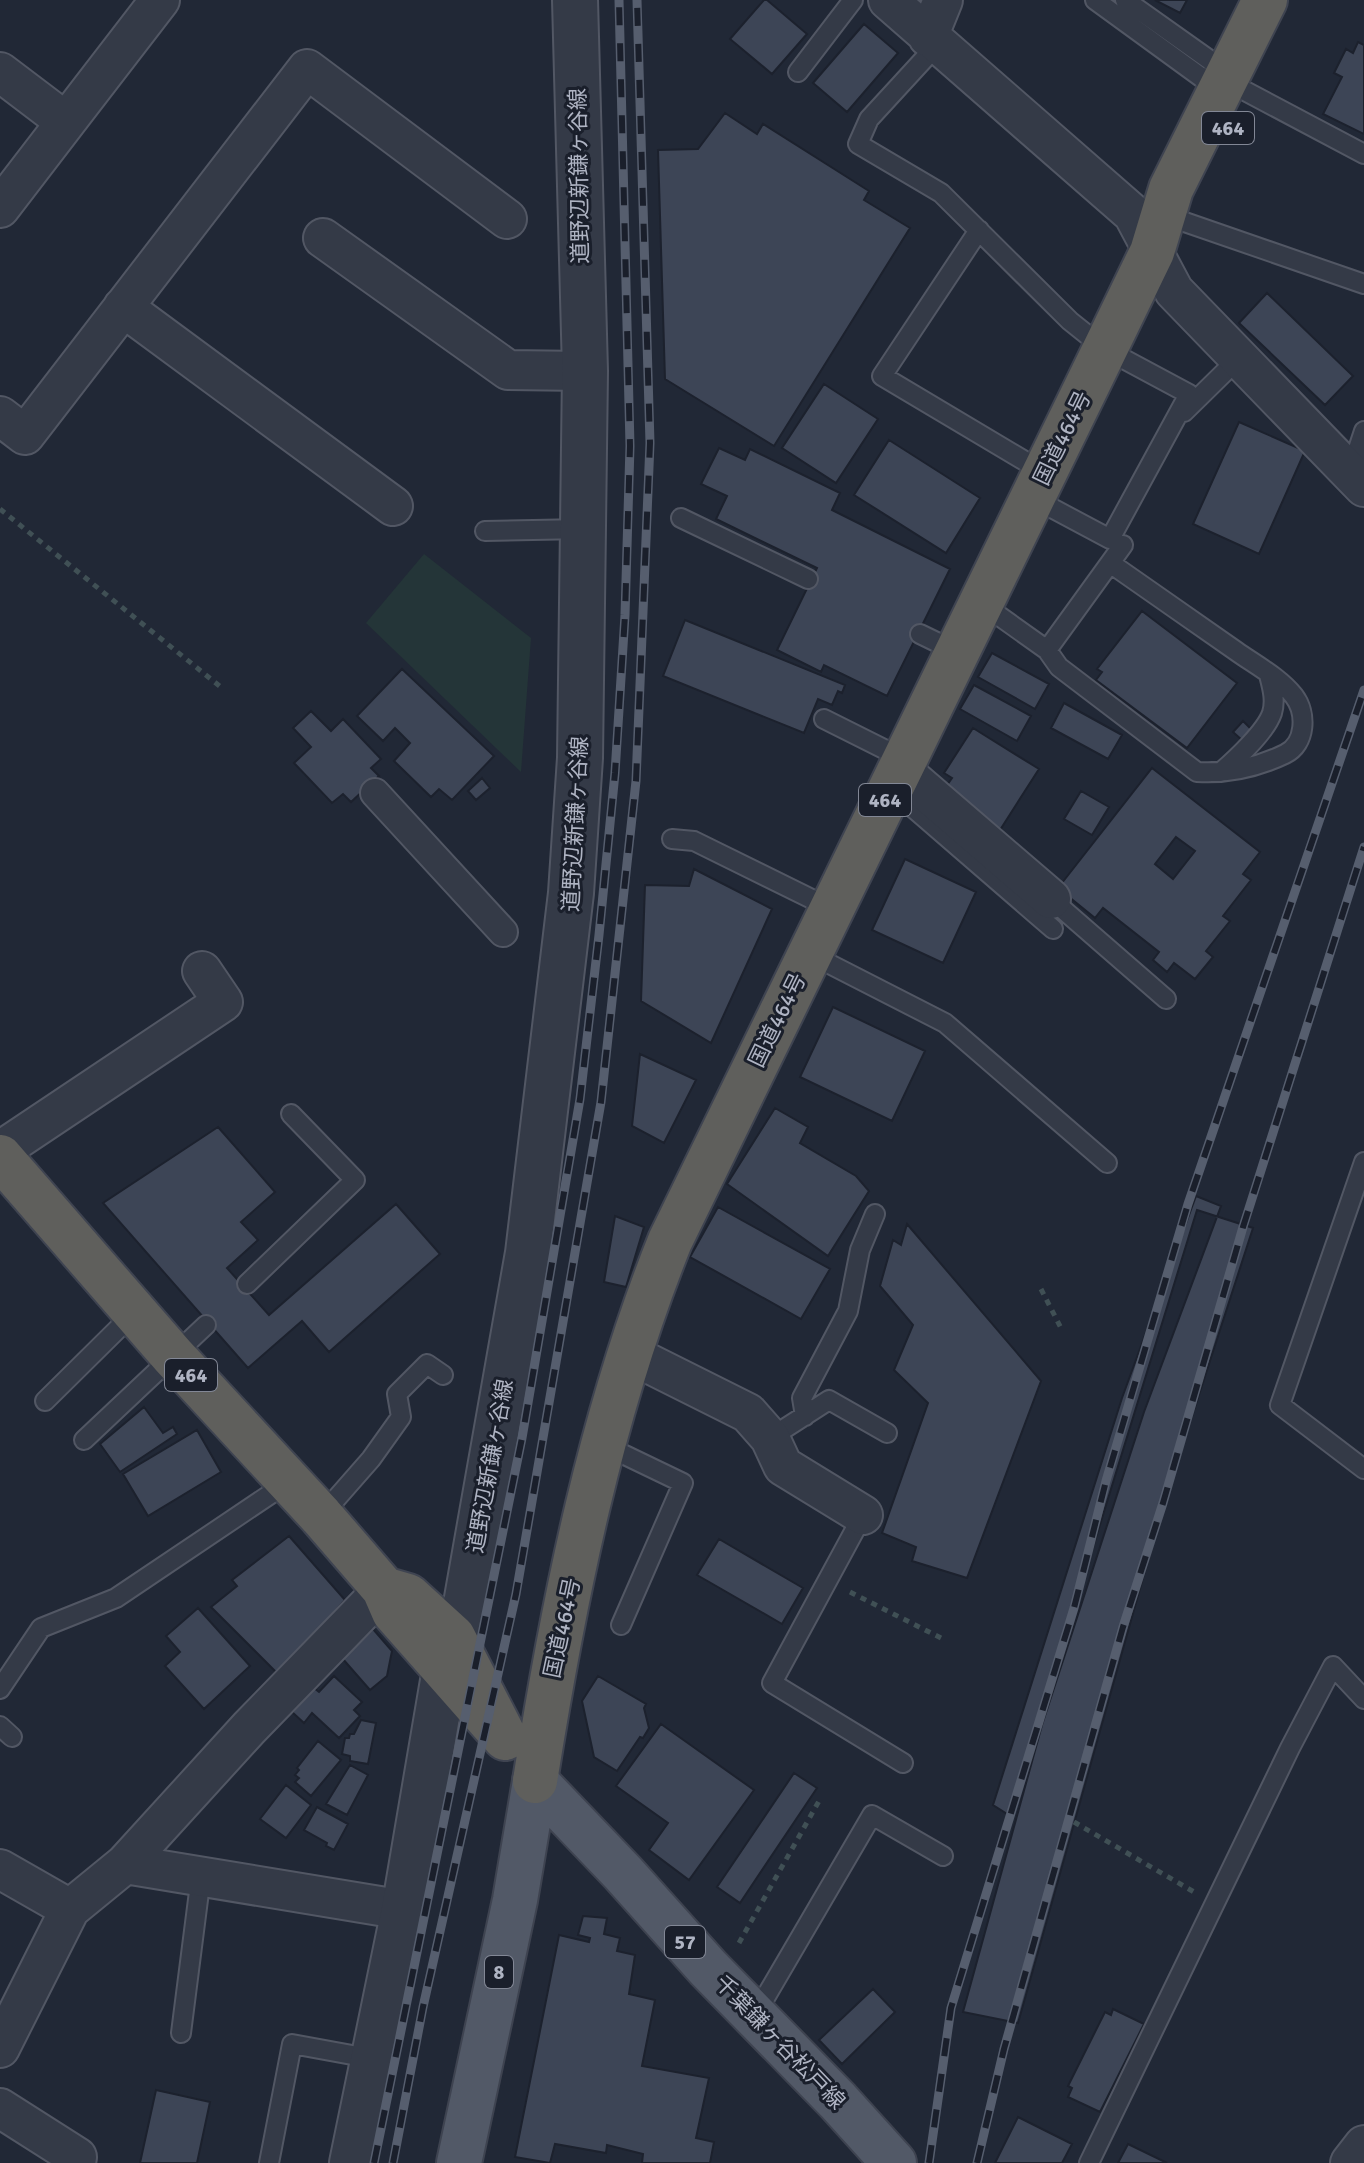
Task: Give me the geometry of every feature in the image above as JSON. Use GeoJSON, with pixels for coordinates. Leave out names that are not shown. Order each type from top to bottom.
{"type":"FeatureCollection","features":[{"type":"Feature","properties":{"kind":"highway","name":"国道464号"},"geometry":{"type":"LineString","coordinates":[[1232,86],[1265,0]]}},
{"type":"Feature","properties":{"kind":"highway","name":"国道464号"},"geometry":{"type":"LineString","coordinates":[[535,1781],[551,1680],[587,1511],[628,1353],[670,1241],[898,772],[939,643],[981,603],[1164,235],[1171,189],[1232,86],[1296,0]]}},
{"type":"Feature","properties":{"kind":"highway","name":"464"},"geometry":{"type":"LineString","coordinates":[[0,1157],[173,1356],[290,1481],[384,1589],[408,1596],[535,1781]]}},
{"type":"Feature","properties":{"kind":"main road","name":"千葉鎌ヶ谷松戸線"},"geometry":{"type":"LineString","coordinates":[[535,1781],[894,2163]]}},
{"type":"Feature","properties":{"kind":"main road","name":"8"},"geometry":{"type":"LineString","coordinates":[[459,2163],[515,1900],[535,1781]]}},
{"type":"Feature","properties":{"kind":"street"},"geometry":{"type":"LineString","coordinates":[[0,208],[160,0]]}},
{"type":"Feature","properties":{"kind":"street","name":"道野辺新鎌ヶ谷線"},"geometry":{"type":"LineString","coordinates":[[352,2163],[404,1910],[449,1653],[466,1604],[528,1253],[567,940],[580,758],[585,371],[575,0]]}},
{"type":"Feature","properties":{"kind":"street"},"geometry":{"type":"LineString","coordinates":[[888,0],[1133,214],[1164,235],[1174,291],[1357,480]]}},
{"type":"Feature","properties":{"kind":"street"},"geometry":{"type":"LineString","coordinates":[[933,41],[943,0]]}},
{"type":"Feature","properties":{"kind":"street"},"geometry":{"type":"LineString","coordinates":[[0,416],[25,435],[307,69],[507,219]]}},
{"type":"Feature","properties":{"kind":"street"},"geometry":{"type":"LineString","coordinates":[[0,72],[66,122]]}},
{"type":"Feature","properties":{"kind":"street"},"geometry":{"type":"LineString","coordinates":[[323,238],[508,370],[585,371]]}},
{"type":"Feature","properties":{"kind":"street"},"geometry":{"type":"LineString","coordinates":[[123,307],[393,506]]}},
{"type":"Feature","properties":{"kind":"street"},"geometry":{"type":"LineString","coordinates":[[898,772],[1052,914]]}},
{"type":"Feature","properties":{"kind":"street"},"geometry":{"type":"LineString","coordinates":[[375,793],[503,932]]}},
{"type":"Feature","properties":{"kind":"street"},"geometry":{"type":"LineString","coordinates":[[0,1151],[223,1002],[202,971]]}},
{"type":"Feature","properties":{"kind":"street"},"geometry":{"type":"LineString","coordinates":[[628,1353],[748,1413],[770,1438],[783,1466],[863,1515]]}},
{"type":"Feature","properties":{"kind":"street"},"geometry":{"type":"LineString","coordinates":[[0,2048],[70,1909],[125,1864],[249,1728],[384,1589]]}},
{"type":"Feature","properties":{"kind":"street"},"geometry":{"type":"LineString","coordinates":[[125,1864],[404,1910]]}},
{"type":"Feature","properties":{"kind":"street"},"geometry":{"type":"LineString","coordinates":[[0,1869],[70,1909]]}},
{"type":"Feature","properties":{"kind":"street"},"geometry":{"type":"LineString","coordinates":[[0,2108],[77,2157],[76,2163]]}},
{"type":"Feature","properties":{"kind":"street"},"geometry":{"type":"LineString","coordinates":[[1350,2163],[1364,2145]]}},
{"type":"Feature","properties":{"kind":"lane"},"geometry":{"type":"LineString","coordinates":[[798,72],[853,0]]}},
{"type":"Feature","properties":{"kind":"lane"},"geometry":{"type":"LineString","coordinates":[[1095,0],[1232,86],[1364,154]]}},
{"type":"Feature","properties":{"kind":"lane"},"geometry":{"type":"LineString","coordinates":[[1125,0],[1232,86]]}},
{"type":"Feature","properties":{"kind":"lane"},"geometry":{"type":"LineString","coordinates":[[933,41],[869,119],[858,144],[941,193],[979,230],[1070,321],[1105,349],[1189,394],[1110,539],[1039,485],[882,376],[979,230]]}},
{"type":"Feature","properties":{"kind":"lane"},"geometry":{"type":"LineString","coordinates":[[1164,235],[1364,284]]}},
{"type":"Feature","properties":{"kind":"lane"},"geometry":{"type":"LineString","coordinates":[[1174,422],[1239,358]]}},
{"type":"Feature","properties":{"kind":"lane"},"geometry":{"type":"LineString","coordinates":[[1357,480],[1364,431]]}},
{"type":"Feature","properties":{"kind":"lane"},"geometry":{"type":"LineString","coordinates":[[681,518],[808,579]]}},
{"type":"Feature","properties":{"kind":"lane"},"geometry":{"type":"LineString","coordinates":[[485,531],[583,529]]}},
{"type":"Feature","properties":{"kind":"lane"},"geometry":{"type":"LineString","coordinates":[[1047,650],[1123,545]]}},
{"type":"Feature","properties":{"kind":"lane"},"geometry":{"type":"LineString","coordinates":[[981,603],[1047,650],[1059,667],[1197,772],[1219,773],[1269,762],[1292,751],[1301,737],[1303,720],[1295,697],[1269,675],[1110,563]]}},
{"type":"Feature","properties":{"kind":"lane"},"geometry":{"type":"LineString","coordinates":[[1219,773],[1241,755],[1272,714],[1274,695],[1269,675]]}},
{"type":"Feature","properties":{"kind":"lane"},"geometry":{"type":"LineString","coordinates":[[824,719],[898,772]]}},
{"type":"Feature","properties":{"kind":"lane"},"geometry":{"type":"LineString","coordinates":[[672,839],[694,841],[832,909]]}},
{"type":"Feature","properties":{"kind":"lane"},"geometry":{"type":"LineString","coordinates":[[1052,914],[1166,999]]}},
{"type":"Feature","properties":{"kind":"lane"},"geometry":{"type":"LineString","coordinates":[[810,954],[945,1023],[1107,1163]]}},
{"type":"Feature","properties":{"kind":"lane"},"geometry":{"type":"LineString","coordinates":[[247,1284],[355,1180],[291,1114]]}},
{"type":"Feature","properties":{"kind":"lane"},"geometry":{"type":"LineString","coordinates":[[1364,1162],[1280,1405],[1364,1469]]}},
{"type":"Feature","properties":{"kind":"lane"},"geometry":{"type":"LineString","coordinates":[[805,1416],[802,1398],[848,1311],[860,1250],[875,1214]]}},
{"type":"Feature","properties":{"kind":"lane"},"geometry":{"type":"LineString","coordinates":[[45,1401],[135,1312]]}},
{"type":"Feature","properties":{"kind":"lane"},"geometry":{"type":"LineString","coordinates":[[84,1440],[206,1325]]}},
{"type":"Feature","properties":{"kind":"lane"},"geometry":{"type":"LineString","coordinates":[[321,1516],[371,1459],[401,1417],[397,1394],[427,1364],[443,1375]]}},
{"type":"Feature","properties":{"kind":"lane"},"geometry":{"type":"LineString","coordinates":[[770,1438],[829,1400],[887,1433]]}},
{"type":"Feature","properties":{"kind":"lane"},"geometry":{"type":"LineString","coordinates":[[604,1445],[683,1483],[621,1625]]}},
{"type":"Feature","properties":{"kind":"lane"},"geometry":{"type":"LineString","coordinates":[[0,1689],[41,1628],[116,1598],[290,1481]]}},
{"type":"Feature","properties":{"kind":"lane"},"geometry":{"type":"LineString","coordinates":[[863,1515],[772,1683],[903,1763]]}},
{"type":"Feature","properties":{"kind":"lane"},"geometry":{"type":"LineString","coordinates":[[1089,2163],[1290,1748],[1333,1666],[1364,1699]]}},
{"type":"Feature","properties":{"kind":"lane"},"geometry":{"type":"LineString","coordinates":[[755,2015],[872,1815],[943,1856]]}},
{"type":"Feature","properties":{"kind":"lane"},"geometry":{"type":"LineString","coordinates":[[181,2033],[201,1876]]}},
{"type":"Feature","properties":{"kind":"lane"},"geometry":{"type":"LineString","coordinates":[[269,2163],[292,2044],[374,2059]]}},
{"type":"Feature","properties":{"kind":"path"},"geometry":{"type":"LineString","coordinates":[[0,509],[222,688]]}},
{"type":"Feature","properties":{"kind":"path"},"geometry":{"type":"LineString","coordinates":[[1041,1289],[1062,1330]]}},
{"type":"Feature","properties":{"kind":"path"},"geometry":{"type":"LineString","coordinates":[[827,1580],[941,1638]]}},
{"type":"Feature","properties":{"kind":"path"},"geometry":{"type":"LineString","coordinates":[[738,1944],[819,1801]]}},
{"type":"Feature","properties":{"kind":"path"},"geometry":{"type":"LineString","coordinates":[[1074,1822],[1215,1904]]}},
{"type":"Feature","properties":{"kind":"shaded area"},"geometry":{"type":"Polygon","coordinates":[[[424,554],[531,638],[521,772],[366,623],[424,554]]]}},
{"type":"Feature","properties":{"kind":"building"},"geometry":{"type":"Polygon","coordinates":[[[764,0],[807,34],[772,74],[730,39],[764,0]]]}},
{"type":"Feature","properties":{"kind":"building"},"geometry":{"type":"Polygon","coordinates":[[[1155,0],[1187,0],[1180,13],[1155,0]]]}},
{"type":"Feature","properties":{"kind":"building"},"geometry":{"type":"Polygon","coordinates":[[[864,24],[898,53],[847,112],[813,83],[864,24]]]}},
{"type":"Feature","properties":{"kind":"building"},"geometry":{"type":"Polygon","coordinates":[[[1358,42],[1364,45],[1364,134],[1323,114],[1342,77],[1334,73],[1346,49],[1353,53],[1358,42]]]}},
{"type":"Feature","properties":{"kind":"building"},"geometry":{"type":"Polygon","coordinates":[[[725,113],[757,134],[763,124],[869,191],[864,200],[910,228],[774,446],[665,379],[658,150],[698,149],[725,113]]]}},
{"type":"Feature","properties":{"kind":"building"},"geometry":{"type":"Polygon","coordinates":[[[1267,293],[1353,376],[1325,405],[1239,323],[1267,293]]]}},
{"type":"Feature","properties":{"kind":"building"},"geometry":{"type":"Polygon","coordinates":[[[824,384],[878,419],[836,483],[782,448],[824,384]]]}},
{"type":"Feature","properties":{"kind":"building"},"geometry":{"type":"Polygon","coordinates":[[[1239,422],[1305,451],[1259,554],[1193,524],[1239,422]]]}},
{"type":"Feature","properties":{"kind":"building"},"geometry":{"type":"Polygon","coordinates":[[[889,440],[980,498],[946,553],[854,495],[889,440]]]}},
{"type":"Feature","properties":{"kind":"building"},"geometry":{"type":"Polygon","coordinates":[[[719,448],[745,460],[750,449],[840,493],[832,510],[950,569],[887,696],[824,665],[821,672],[777,650],[817,568],[716,519],[727,496],[701,484],[719,448]]]}},
{"type":"Feature","properties":{"kind":"building"},"geometry":{"type":"Polygon","coordinates":[[[1142,611],[1237,683],[1187,748],[1096,680],[1102,672],[1097,669],[1142,611]]]}},
{"type":"Feature","properties":{"kind":"building"},"geometry":{"type":"Polygon","coordinates":[[[685,620],[845,685],[842,693],[838,691],[832,705],[818,699],[804,733],[663,676],[685,620]]]}},
{"type":"Feature","properties":{"kind":"building"},"geometry":{"type":"Polygon","coordinates":[[[992,653],[1049,684],[1035,709],[978,677],[992,653]]]}},
{"type":"Feature","properties":{"kind":"building"},"geometry":{"type":"Polygon","coordinates":[[[402,669],[494,756],[452,800],[439,789],[431,797],[394,761],[410,743],[395,728],[383,741],[357,716],[402,669]]]}},
{"type":"Feature","properties":{"kind":"building"},"geometry":{"type":"Polygon","coordinates":[[[974,685],[1031,716],[1017,741],[960,709],[974,685]]]}},
{"type":"Feature","properties":{"kind":"building"},"geometry":{"type":"Polygon","coordinates":[[[1064,703],[1122,735],[1108,759],[1051,728],[1064,703]]]}},
{"type":"Feature","properties":{"kind":"building"},"geometry":{"type":"Polygon","coordinates":[[[311,711],[331,731],[343,719],[381,759],[371,768],[379,776],[351,802],[343,794],[332,803],[294,763],[311,747],[293,728],[311,711]]]}},
{"type":"Feature","properties":{"kind":"building"},"geometry":{"type":"Polygon","coordinates":[[[1243,721],[1252,730],[1243,741],[1233,732],[1243,721]]]}},
{"type":"Feature","properties":{"kind":"building"},"geometry":{"type":"Polygon","coordinates":[[[973,728],[1039,769],[1000,830],[945,788],[952,778],[944,773],[973,728]]]}},
{"type":"Feature","properties":{"kind":"building"},"geometry":{"type":"Polygon","coordinates":[[[1152,768],[1260,852],[1243,874],[1251,880],[1223,916],[1230,921],[1206,951],[1213,957],[1195,979],[1174,963],[1167,972],[1153,960],[1159,952],[1103,908],[1095,918],[1058,888],[1152,768]],[[1176,837],[1155,864],[1173,879],[1195,851],[1176,837]]]}},
{"type":"Feature","properties":{"kind":"building"},"geometry":{"type":"Polygon","coordinates":[[[482,778],[490,788],[476,800],[468,791],[482,778]]]}},
{"type":"Feature","properties":{"kind":"building"},"geometry":{"type":"Polygon","coordinates":[[[1081,791],[1109,807],[1092,835],[1064,819],[1081,791]]]}},
{"type":"Feature","properties":{"kind":"building"},"geometry":{"type":"Polygon","coordinates":[[[905,859],[976,892],[943,963],[872,930],[905,859]]]}},
{"type":"Feature","properties":{"kind":"building"},"geometry":{"type":"Polygon","coordinates":[[[694,869],[772,909],[711,1043],[641,1001],[645,885],[689,886],[694,869]]]}},
{"type":"Feature","properties":{"kind":"building"},"geometry":{"type":"Polygon","coordinates":[[[833,1007],[925,1051],[892,1121],[800,1077],[833,1007]]]}},
{"type":"Feature","properties":{"kind":"building"},"geometry":{"type":"Polygon","coordinates":[[[640,1054],[696,1080],[664,1143],[632,1126],[640,1054]]]}},
{"type":"Feature","properties":{"kind":"building"},"geometry":{"type":"Polygon","coordinates":[[[775,1108],[808,1127],[800,1143],[856,1176],[869,1191],[828,1256],[727,1184],[775,1108]]]}},
{"type":"Feature","properties":{"kind":"building"},"geometry":{"type":"Polygon","coordinates":[[[218,1127],[275,1192],[241,1222],[258,1240],[227,1268],[269,1315],[396,1204],[440,1254],[329,1352],[302,1321],[248,1368],[103,1203],[218,1127]]]}},
{"type":"Feature","properties":{"kind":"building"},"geometry":{"type":"Polygon","coordinates":[[[1196,1196],[1221,1206],[1144,1412],[1012,1817],[993,1805],[1122,1398],[1196,1196]]]}},
{"type":"Feature","properties":{"kind":"building"},"geometry":{"type":"Polygon","coordinates":[[[718,1207],[830,1269],[801,1319],[690,1257],[718,1207]]]}},
{"type":"Feature","properties":{"kind":"building"},"geometry":{"type":"Polygon","coordinates":[[[1197,1210],[1253,1228],[1164,1503],[1018,2023],[963,2012],[1074,1609],[1197,1210]]]}},
{"type":"Feature","properties":{"kind":"building"},"geometry":{"type":"Polygon","coordinates":[[[615,1216],[644,1227],[626,1287],[604,1282],[615,1216]]]}},
{"type":"Feature","properties":{"kind":"building"},"geometry":{"type":"Polygon","coordinates":[[[907,1224],[1041,1381],[967,1578],[912,1561],[916,1547],[882,1533],[928,1403],[894,1370],[913,1325],[880,1286],[893,1240],[901,1245],[907,1224]]]}},
{"type":"Feature","properties":{"kind":"building"},"geometry":{"type":"Polygon","coordinates":[[[144,1407],[163,1433],[173,1427],[177,1434],[120,1472],[100,1444],[144,1407]]]}},
{"type":"Feature","properties":{"kind":"building"},"geometry":{"type":"Polygon","coordinates":[[[197,1430],[221,1472],[148,1516],[123,1474],[197,1430]]]}},
{"type":"Feature","properties":{"kind":"building"},"geometry":{"type":"Polygon","coordinates":[[[289,1536],[345,1600],[279,1675],[211,1607],[237,1586],[232,1580],[289,1536]]]}},
{"type":"Feature","properties":{"kind":"building"},"geometry":{"type":"Polygon","coordinates":[[[719,1539],[803,1588],[782,1624],[697,1575],[719,1539]]]}},
{"type":"Feature","properties":{"kind":"building"},"geometry":{"type":"Polygon","coordinates":[[[198,1608],[250,1666],[204,1709],[165,1666],[180,1652],[166,1636],[198,1608]]]}},
{"type":"Feature","properties":{"kind":"building"},"geometry":{"type":"Polygon","coordinates":[[[373,1629],[392,1651],[387,1676],[370,1690],[342,1658],[373,1629]]]}},
{"type":"Feature","properties":{"kind":"building"},"geometry":{"type":"Polygon","coordinates":[[[334,1676],[362,1702],[354,1710],[360,1716],[339,1738],[312,1713],[304,1723],[292,1712],[314,1688],[319,1692],[334,1676]]]}},
{"type":"Feature","properties":{"kind":"building"},"geometry":{"type":"Polygon","coordinates":[[[598,1676],[646,1704],[644,1708],[649,1728],[617,1771],[594,1757],[582,1701],[598,1676]]]}},
{"type":"Feature","properties":{"kind":"building"},"geometry":{"type":"Polygon","coordinates":[[[361,1720],[376,1723],[368,1764],[350,1761],[350,1756],[342,1754],[345,1738],[354,1734],[361,1720]]]}},
{"type":"Feature","properties":{"kind":"building"},"geometry":{"type":"Polygon","coordinates":[[[661,1724],[754,1790],[689,1880],[649,1850],[668,1823],[616,1786],[661,1724]]]}},
{"type":"Feature","properties":{"kind":"building"},"geometry":{"type":"Polygon","coordinates":[[[318,1741],[341,1760],[311,1796],[295,1782],[299,1778],[295,1775],[318,1741]]]}},
{"type":"Feature","properties":{"kind":"building"},"geometry":{"type":"Polygon","coordinates":[[[350,1765],[368,1775],[347,1815],[326,1804],[350,1765]]]}},
{"type":"Feature","properties":{"kind":"building"},"geometry":{"type":"Polygon","coordinates":[[[794,1773],[817,1788],[740,1903],[717,1887],[794,1773]]]}},
{"type":"Feature","properties":{"kind":"building"},"geometry":{"type":"Polygon","coordinates":[[[286,1785],[311,1805],[286,1838],[260,1819],[286,1785]]]}},
{"type":"Feature","properties":{"kind":"building"},"geometry":{"type":"Polygon","coordinates":[[[317,1807],[348,1824],[334,1850],[304,1830],[317,1807]]]}},
{"type":"Feature","properties":{"kind":"building"},"geometry":{"type":"Polygon","coordinates":[[[583,1916],[607,1918],[604,1934],[620,1938],[617,1951],[635,1955],[629,1994],[655,2000],[642,2066],[709,2078],[696,2138],[714,2142],[710,2163],[642,2163],[643,2154],[607,2145],[606,2153],[555,2144],[550,2163],[515,2157],[559,1935],[589,1942],[590,1938],[578,1935],[583,1916]]]}},
{"type":"Feature","properties":{"kind":"building"},"geometry":{"type":"Polygon","coordinates":[[[873,1989],[895,2012],[842,2064],[819,2040],[873,1989]]]}},
{"type":"Feature","properties":{"kind":"building"},"geometry":{"type":"Polygon","coordinates":[[[1113,2009],[1144,2024],[1100,2112],[1068,2097],[1072,2088],[1068,2086],[1105,2012],[1111,2015],[1113,2009]]]}},
{"type":"Feature","properties":{"kind":"building"},"geometry":{"type":"Polygon","coordinates":[[[156,2090],[210,2102],[197,2163],[140,2163],[156,2090]]]}},
{"type":"Feature","properties":{"kind":"building"},"geometry":{"type":"Polygon","coordinates":[[[1018,2117],[1072,2144],[1062,2163],[995,2163],[1018,2117]]]}},
{"type":"Feature","properties":{"kind":"building"},"geometry":{"type":"Polygon","coordinates":[[[1128,2144],[1167,2163],[1118,2163],[1128,2144]]]}},
{"type":"Feature","properties":{"kind":"railway"},"geometry":{"type":"LineString","coordinates":[[374,2163],[522,1438],[580,1099],[599,935],[615,773],[625,615],[630,446],[619,0]]}},
{"type":"Feature","properties":{"kind":"railway"},"geometry":{"type":"LineString","coordinates":[[393,2163],[423,2007],[516,1594],[601,1102],[636,781],[650,443],[637,0]]}},
{"type":"Feature","properties":{"kind":"railway"},"geometry":{"type":"LineString","coordinates":[[929,2163],[951,2008],[1074,1608],[1106,1481],[1188,1204],[1364,690]]}},
{"type":"Feature","properties":{"kind":"railway"},"geometry":{"type":"LineString","coordinates":[[977,2163],[1004,2049],[1123,1627],[1163,1503],[1243,1227],[1364,847]]}}]}
